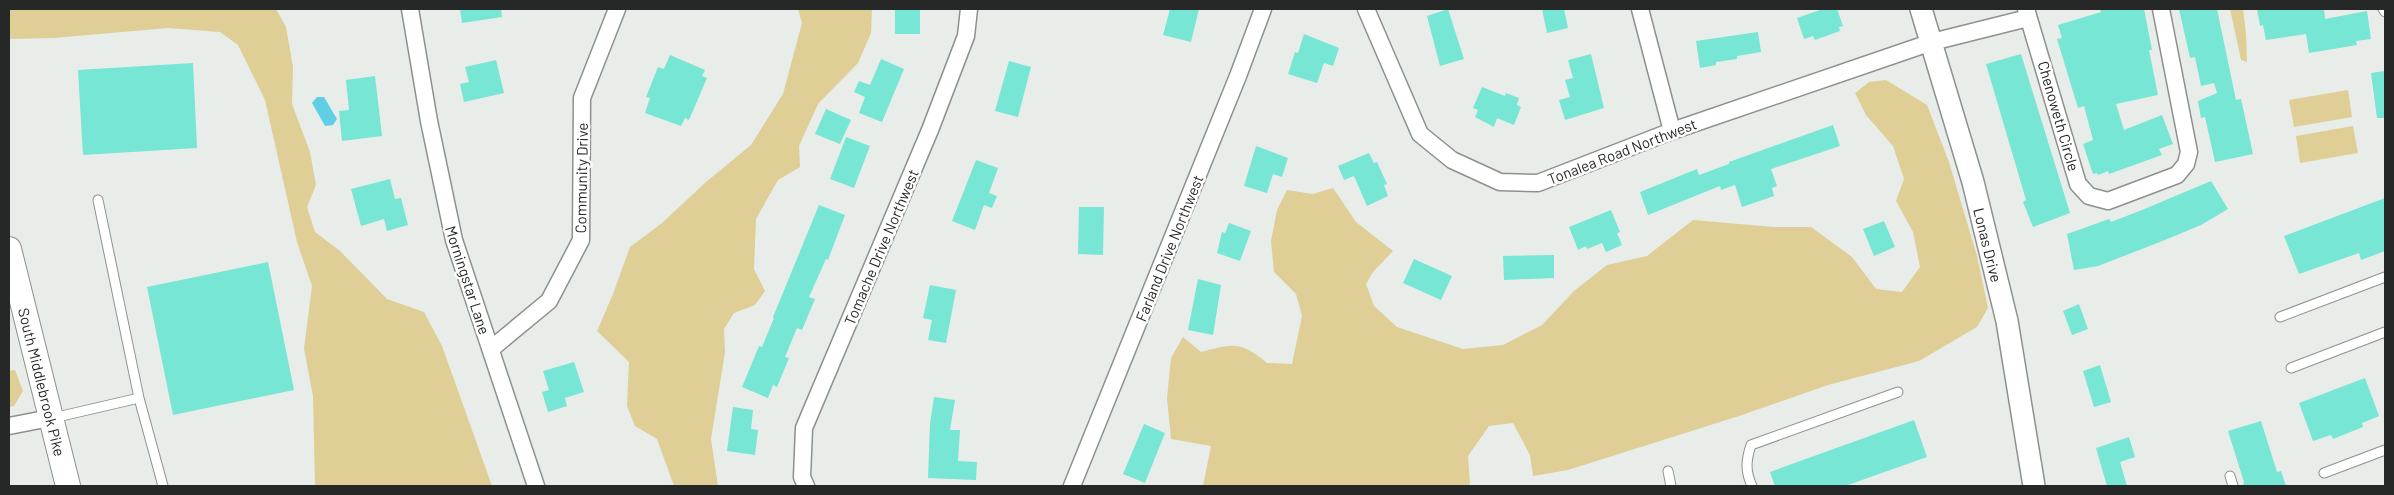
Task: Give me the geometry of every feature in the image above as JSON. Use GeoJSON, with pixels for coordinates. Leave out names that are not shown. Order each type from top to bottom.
{"type":"FeatureCollection","features":[{"type":"Feature","properties":{"kind":"main road","name":"South Middlebrook Pike"},"geometry":{"type":"LineString","coordinates":[[9,248],[68,486]]}},
{"type":"Feature","properties":{"kind":"street","name":"Morningstar Lane"},"geometry":{"type":"LineString","coordinates":[[410,9],[454,240],[536,486]]}},
{"type":"Feature","properties":{"kind":"street","name":"Community Drive"},"geometry":{"type":"LineString","coordinates":[[490,349],[550,301],[581,240],[582,98],[617,9]]}},
{"type":"Feature","properties":{"kind":"street","name":"Tomache Drive Northwest"},"geometry":{"type":"LineString","coordinates":[[806,486],[802,477],[804,428],[930,130],[966,36],[969,9]]}},
{"type":"Feature","properties":{"kind":"street","name":"Farland Drive Northwest"},"geometry":{"type":"LineString","coordinates":[[1072,486],[1235,85],[1262,9]]}},
{"type":"Feature","properties":{"kind":"street","name":"Tonalea Road Northwest"},"geometry":{"type":"LineString","coordinates":[[1366,9],[1420,134],[1452,160],[1500,182],[1538,183],[1672,131],[1932,42],[2027,13]]}},
{"type":"Feature","properties":{"kind":"street"},"geometry":{"type":"LineString","coordinates":[[1640,9],[1672,131]]}},
{"type":"Feature","properties":{"kind":"street","name":"Lonas Drive"},"geometry":{"type":"LineString","coordinates":[[1921,9],[1973,182],[2007,321],[2034,486]]}},
{"type":"Feature","properties":{"kind":"street","name":"Chenoweth Circle"},"geometry":{"type":"LineString","coordinates":[[2027,13],[2078,184],[2089,196],[2108,201],[2177,175],[2186,164],[2189,152],[2161,9]]}},
{"type":"Feature","properties":{"kind":"street"},"geometry":{"type":"LineString","coordinates":[[9,426],[50,418]]}},
{"type":"Feature","properties":{"kind":"lane"},"geometry":{"type":"LineString","coordinates":[[98,200],[139,398],[163,486]]}},
{"type":"Feature","properties":{"kind":"lane"},"geometry":{"type":"LineString","coordinates":[[2280,317],[2385,279]]}},
{"type":"Feature","properties":{"kind":"lane"},"geometry":{"type":"LineString","coordinates":[[2290,368],[2385,332]]}},
{"type":"Feature","properties":{"kind":"lane"},"geometry":{"type":"LineString","coordinates":[[1752,486],[1748,477],[1746,460],[1751,445],[1898,392]]}},
{"type":"Feature","properties":{"kind":"lane"},"geometry":{"type":"LineString","coordinates":[[50,418],[139,398]]}},
{"type":"Feature","properties":{"kind":"lane"},"geometry":{"type":"LineString","coordinates":[[2324,473],[2385,450]]}},
{"type":"Feature","properties":{"kind":"lane"},"geometry":{"type":"LineString","coordinates":[[1668,470],[1672,486]]}},
{"type":"Feature","properties":{"kind":"lane"},"geometry":{"type":"LineString","coordinates":[[2230,476],[2233,486]]}},
{"type":"Feature","properties":{"kind":"shaded area"},"geometry":{"type":"Polygon","coordinates":[[[9,9],[276,9],[286,27],[293,67],[292,104],[310,152],[316,185],[307,207],[315,232],[340,251],[387,299],[424,312],[442,346],[492,486],[315,486],[313,396],[304,349],[312,286],[297,242],[265,100],[238,45],[220,32],[168,28],[54,38],[9,39],[9,9]]]}},
{"type":"Feature","properties":{"kind":"shaded area"},"geometry":{"type":"Polygon","coordinates":[[[798,9],[872,9],[871,33],[858,63],[818,104],[799,146],[800,167],[778,180],[756,219],[754,269],[765,291],[755,305],[734,313],[724,329],[725,352],[711,439],[718,486],[674,486],[657,439],[635,426],[627,406],[629,362],[597,331],[630,247],[662,223],[706,182],[751,145],[783,94],[802,23],[798,9]]]}},
{"type":"Feature","properties":{"kind":"shaded area"},"geometry":{"type":"Polygon","coordinates":[[[2230,9],[2243,9],[2247,62],[2241,60],[2230,9]]]}},
{"type":"Feature","properties":{"kind":"shaded area"},"geometry":{"type":"Polygon","coordinates":[[[1886,80],[1927,105],[1949,162],[1977,256],[1988,308],[1977,327],[1919,361],[1828,385],[1739,416],[1568,470],[1533,476],[1530,455],[1513,423],[1489,426],[1468,456],[1470,484],[1467,486],[1203,486],[1211,446],[1171,439],[1167,398],[1171,358],[1183,337],[1201,352],[1221,347],[1236,346],[1250,350],[1267,363],[1292,364],[1302,316],[1296,294],[1274,272],[1271,241],[1277,210],[1287,190],[1313,194],[1333,188],[1356,222],[1393,251],[1373,272],[1366,284],[1374,306],[1397,327],[1463,349],[1503,345],[1542,325],[1574,291],[1607,265],[1647,256],[1693,220],[1774,227],[1811,227],[1852,257],[1876,289],[1902,292],[1920,267],[1913,232],[1896,201],[1904,179],[1893,146],[1866,115],[1855,93],[1869,82],[1886,80]]]}},
{"type":"Feature","properties":{"kind":"shaded area"},"geometry":{"type":"Polygon","coordinates":[[[2348,90],[2352,117],[2294,127],[2289,100],[2348,90]]]}},
{"type":"Feature","properties":{"kind":"shaded area"},"geometry":{"type":"Polygon","coordinates":[[[2353,126],[2358,153],[2300,163],[2296,136],[2353,126]]]}},
{"type":"Feature","properties":{"kind":"shaded area"},"geometry":{"type":"Polygon","coordinates":[[[15,370],[23,391],[14,406],[9,407],[9,371],[15,370]]]}},
{"type":"Feature","properties":{"kind":"water"},"geometry":{"type":"Polygon","coordinates":[[[317,97],[324,97],[337,119],[333,125],[325,126],[312,103],[317,97]]]}},
{"type":"Feature","properties":{"kind":"building"},"geometry":{"type":"Polygon","coordinates":[[[460,9],[501,9],[502,17],[462,23],[460,9]]]}},
{"type":"Feature","properties":{"kind":"building"},"geometry":{"type":"Polygon","coordinates":[[[895,9],[920,9],[920,34],[895,34],[895,9]]]}},
{"type":"Feature","properties":{"kind":"building"},"geometry":{"type":"Polygon","coordinates":[[[1170,9],[1199,9],[1191,42],[1163,35],[1170,9]]]}},
{"type":"Feature","properties":{"kind":"building"},"geometry":{"type":"Polygon","coordinates":[[[1448,9],[1464,59],[1440,66],[1427,16],[1448,9]]]}},
{"type":"Feature","properties":{"kind":"building"},"geometry":{"type":"Polygon","coordinates":[[[1542,9],[1564,9],[1568,28],[1547,33],[1542,9]]]}},
{"type":"Feature","properties":{"kind":"building"},"geometry":{"type":"Polygon","coordinates":[[[1823,9],[1837,9],[1843,26],[1839,27],[1840,31],[1815,40],[1813,36],[1804,39],[1797,18],[1823,9]]]}},
{"type":"Feature","properties":{"kind":"building"},"geometry":{"type":"Polygon","coordinates":[[[2100,9],[2144,9],[2152,50],[2149,50],[2158,95],[2116,104],[2124,130],[2162,115],[2173,144],[2159,149],[2162,155],[2109,174],[2108,171],[2098,175],[2097,173],[2093,174],[2083,144],[2093,140],[2084,106],[2078,108],[2057,39],[2062,38],[2058,25],[2101,12],[2100,9]]]}},
{"type":"Feature","properties":{"kind":"building"},"geometry":{"type":"Polygon","coordinates":[[[2179,9],[2217,9],[2236,100],[2241,99],[2253,154],[2215,162],[2205,117],[2201,118],[2198,101],[2217,93],[2214,83],[2201,86],[2195,57],[2190,58],[2179,9]]]}},
{"type":"Feature","properties":{"kind":"building"},"geometry":{"type":"Polygon","coordinates":[[[2257,9],[2324,9],[2325,19],[2367,11],[2371,39],[2356,41],[2357,45],[2309,53],[2306,34],[2266,40],[2263,25],[2260,26],[2257,9]]]}},
{"type":"Feature","properties":{"kind":"building"},"geometry":{"type":"Polygon","coordinates":[[[1758,32],[1761,52],[1737,56],[1737,59],[1716,62],[1716,65],[1700,68],[1696,41],[1758,32]]]}},
{"type":"Feature","properties":{"kind":"building"},"geometry":{"type":"Polygon","coordinates":[[[1304,34],[1339,48],[1333,66],[1324,63],[1317,83],[1288,74],[1295,52],[1298,53],[1304,34]]]}},
{"type":"Feature","properties":{"kind":"building"},"geometry":{"type":"Polygon","coordinates":[[[1591,54],[1604,108],[1565,120],[1559,100],[1570,97],[1565,80],[1573,78],[1568,60],[1591,54]]]}},
{"type":"Feature","properties":{"kind":"building"},"geometry":{"type":"Polygon","coordinates":[[[2021,54],[2070,213],[2033,227],[2023,202],[2026,200],[1986,64],[2021,54]]]}},
{"type":"Feature","properties":{"kind":"building"},"geometry":{"type":"Polygon","coordinates":[[[670,55],[705,70],[702,76],[707,78],[689,120],[685,118],[681,126],[645,113],[650,98],[646,97],[658,67],[664,69],[670,55]]]}},
{"type":"Feature","properties":{"kind":"building"},"geometry":{"type":"Polygon","coordinates":[[[881,59],[904,69],[882,122],[859,113],[865,97],[854,92],[859,81],[870,85],[881,59]]]}},
{"type":"Feature","properties":{"kind":"building"},"geometry":{"type":"Polygon","coordinates":[[[496,60],[504,93],[464,102],[460,84],[469,82],[465,67],[496,60]]]}},
{"type":"Feature","properties":{"kind":"building"},"geometry":{"type":"Polygon","coordinates":[[[1009,61],[1031,67],[1018,117],[995,111],[1009,61]]]}},
{"type":"Feature","properties":{"kind":"building"},"geometry":{"type":"Polygon","coordinates":[[[193,63],[197,148],[83,155],[78,70],[193,63]]]}},
{"type":"Feature","properties":{"kind":"building"},"geometry":{"type":"Polygon","coordinates":[[[2385,71],[2385,118],[2377,118],[2371,73],[2385,71]]]}},
{"type":"Feature","properties":{"kind":"building"},"geometry":{"type":"Polygon","coordinates":[[[375,76],[382,136],[342,141],[339,111],[349,110],[346,80],[375,76]]]}},
{"type":"Feature","properties":{"kind":"building"},"geometry":{"type":"Polygon","coordinates":[[[1482,87],[1505,96],[1506,93],[1519,98],[1517,105],[1521,107],[1514,125],[1497,118],[1494,127],[1475,117],[1478,110],[1473,108],[1482,87]]]}},
{"type":"Feature","properties":{"kind":"building"},"geometry":{"type":"Polygon","coordinates":[[[826,109],[851,120],[840,144],[815,134],[826,109]]]}},
{"type":"Feature","properties":{"kind":"building"},"geometry":{"type":"Polygon","coordinates":[[[1833,125],[1840,146],[1771,169],[1777,186],[1772,188],[1774,196],[1742,207],[1735,185],[1721,190],[1720,186],[1648,215],[1640,192],[1697,169],[1699,175],[1729,164],[1729,162],[1833,125]]]}},
{"type":"Feature","properties":{"kind":"building"},"geometry":{"type":"Polygon","coordinates":[[[846,137],[870,146],[854,188],[830,179],[846,137]]]}},
{"type":"Feature","properties":{"kind":"building"},"geometry":{"type":"Polygon","coordinates":[[[1256,146],[1288,158],[1282,177],[1273,174],[1267,193],[1244,186],[1256,146]]]}},
{"type":"Feature","properties":{"kind":"building"},"geometry":{"type":"Polygon","coordinates":[[[1369,153],[1374,163],[1377,162],[1387,184],[1384,185],[1388,196],[1367,206],[1354,176],[1344,180],[1338,166],[1369,153]]]}},
{"type":"Feature","properties":{"kind":"building"},"geometry":{"type":"Polygon","coordinates":[[[976,160],[998,168],[989,193],[997,196],[992,208],[984,205],[975,230],[952,221],[976,160]]]}},
{"type":"Feature","properties":{"kind":"building"},"geometry":{"type":"Polygon","coordinates":[[[390,179],[395,199],[401,198],[408,225],[387,231],[384,219],[361,226],[351,189],[390,179]]]}},
{"type":"Feature","properties":{"kind":"building"},"geometry":{"type":"Polygon","coordinates":[[[2211,181],[2228,209],[2201,225],[2165,240],[2098,266],[2074,270],[2067,234],[2109,219],[2111,222],[2211,181]]]}},
{"type":"Feature","properties":{"kind":"building"},"geometry":{"type":"Polygon","coordinates":[[[2385,198],[2385,251],[2361,260],[2359,253],[2299,274],[2284,236],[2385,198]]]}},
{"type":"Feature","properties":{"kind":"building"},"geometry":{"type":"Polygon","coordinates":[[[819,205],[845,215],[828,260],[826,259],[809,297],[815,299],[802,330],[797,328],[785,357],[789,358],[777,387],[773,385],[768,398],[742,387],[759,346],[762,347],[819,205]]]}},
{"type":"Feature","properties":{"kind":"building"},"geometry":{"type":"Polygon","coordinates":[[[1079,207],[1104,207],[1103,255],[1078,254],[1079,207]]]}},
{"type":"Feature","properties":{"kind":"building"},"geometry":{"type":"Polygon","coordinates":[[[1611,210],[1620,232],[1617,233],[1622,245],[1606,252],[1602,243],[1587,249],[1586,246],[1578,250],[1569,227],[1611,210]]]}},
{"type":"Feature","properties":{"kind":"building"},"geometry":{"type":"Polygon","coordinates":[[[1884,221],[1895,247],[1874,256],[1863,229],[1884,221]]]}},
{"type":"Feature","properties":{"kind":"building"},"geometry":{"type":"Polygon","coordinates":[[[1229,223],[1251,231],[1240,261],[1217,253],[1222,232],[1225,233],[1229,223]]]}},
{"type":"Feature","properties":{"kind":"building"},"geometry":{"type":"Polygon","coordinates":[[[1554,255],[1554,278],[1504,280],[1503,256],[1554,255]]]}},
{"type":"Feature","properties":{"kind":"building"},"geometry":{"type":"Polygon","coordinates":[[[1414,259],[1452,276],[1441,300],[1403,283],[1414,259]]]}},
{"type":"Feature","properties":{"kind":"building"},"geometry":{"type":"Polygon","coordinates":[[[268,262],[294,390],[173,415],[147,287],[268,262]]]}},
{"type":"Feature","properties":{"kind":"building"},"geometry":{"type":"Polygon","coordinates":[[[1198,279],[1221,285],[1213,335],[1188,330],[1198,279]]]}},
{"type":"Feature","properties":{"kind":"building"},"geometry":{"type":"Polygon","coordinates":[[[930,285],[956,290],[946,343],[928,340],[932,320],[923,318],[930,285]]]}},
{"type":"Feature","properties":{"kind":"building"},"geometry":{"type":"Polygon","coordinates":[[[2079,304],[2088,329],[2072,335],[2063,311],[2079,304]]]}},
{"type":"Feature","properties":{"kind":"building"},"geometry":{"type":"Polygon","coordinates":[[[574,362],[584,392],[565,398],[567,406],[548,412],[542,392],[549,390],[543,371],[574,362]]]}},
{"type":"Feature","properties":{"kind":"building"},"geometry":{"type":"Polygon","coordinates":[[[2100,365],[2111,402],[2094,407],[2083,371],[2100,365]]]}},
{"type":"Feature","properties":{"kind":"building"},"geometry":{"type":"Polygon","coordinates":[[[2365,378],[2379,416],[2362,423],[2363,427],[2333,439],[2331,435],[2313,441],[2299,403],[2365,378]]]}},
{"type":"Feature","properties":{"kind":"building"},"geometry":{"type":"Polygon","coordinates":[[[934,397],[955,400],[950,430],[960,430],[958,461],[977,462],[976,480],[928,478],[930,424],[934,397]]]}},
{"type":"Feature","properties":{"kind":"building"},"geometry":{"type":"Polygon","coordinates":[[[733,407],[753,410],[751,429],[758,430],[755,455],[727,451],[733,407]]]}},
{"type":"Feature","properties":{"kind":"building"},"geometry":{"type":"Polygon","coordinates":[[[1914,420],[1927,457],[1845,486],[1775,486],[1770,472],[1914,420]]]}},
{"type":"Feature","properties":{"kind":"building"},"geometry":{"type":"Polygon","coordinates":[[[2261,421],[2277,472],[2281,471],[2286,486],[2243,486],[2244,482],[2228,431],[2261,421]]]}},
{"type":"Feature","properties":{"kind":"building"},"geometry":{"type":"Polygon","coordinates":[[[1144,424],[1165,433],[1145,483],[1123,474],[1144,424]]]}},
{"type":"Feature","properties":{"kind":"building"},"geometry":{"type":"Polygon","coordinates":[[[2129,437],[2135,457],[2120,462],[2127,486],[2107,486],[2096,448],[2129,437]]]}}]}
